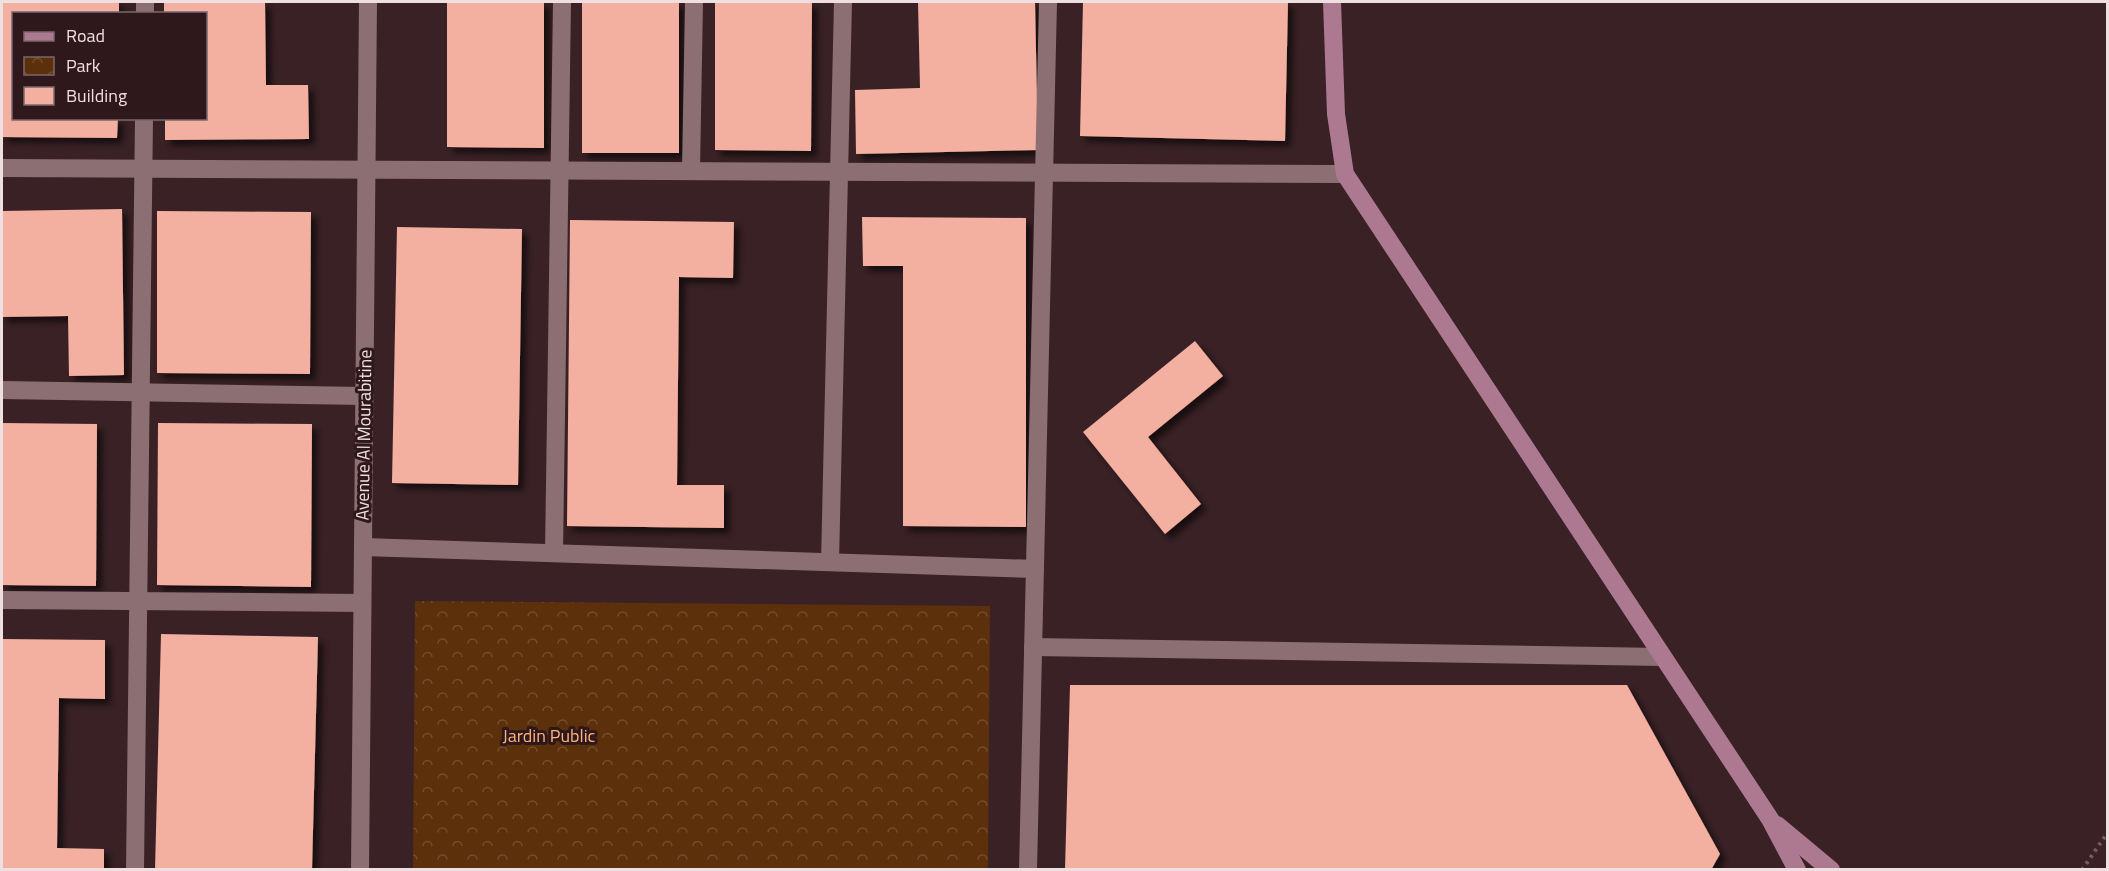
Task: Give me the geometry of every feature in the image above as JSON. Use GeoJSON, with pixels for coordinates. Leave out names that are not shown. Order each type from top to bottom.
{"type":"FeatureCollection","features":[{"type":"Feature","properties":{"kind":"main road"},"geometry":{"type":"LineString","coordinates":[[1332,2],[1336,114],[1345,174],[1770,819],[1797,870]]}},
{"type":"Feature","properties":{"kind":"main road"},"geometry":{"type":"LineString","coordinates":[[1770,819],[1831,870]]}},
{"type":"Feature","properties":{"kind":"street","name":"Avenue Al Mourabitine"},"geometry":{"type":"LineString","coordinates":[[360,870],[368,2]]}},
{"type":"Feature","properties":{"kind":"street"},"geometry":{"type":"LineString","coordinates":[[554,553],[562,2]]}},
{"type":"Feature","properties":{"kind":"street"},"geometry":{"type":"LineString","coordinates":[[691,170],[694,2]]}},
{"type":"Feature","properties":{"kind":"street"},"geometry":{"type":"LineString","coordinates":[[830,562],[843,2]]}},
{"type":"Feature","properties":{"kind":"street"},"geometry":{"type":"LineString","coordinates":[[1028,870],[1048,2]]}},
{"type":"Feature","properties":{"kind":"street"},"geometry":{"type":"LineString","coordinates":[[135,870],[144,120]]}},
{"type":"Feature","properties":{"kind":"street"},"geometry":{"type":"LineString","coordinates":[[2,168],[1345,174]]}},
{"type":"Feature","properties":{"kind":"street"},"geometry":{"type":"LineString","coordinates":[[2,390],[364,396]]}},
{"type":"Feature","properties":{"kind":"street"},"geometry":{"type":"LineString","coordinates":[[363,547],[1035,569]]}},
{"type":"Feature","properties":{"kind":"street"},"geometry":{"type":"LineString","coordinates":[[2,600],[362,603]]}},
{"type":"Feature","properties":{"kind":"street"},"geometry":{"type":"LineString","coordinates":[[1033,647],[1662,657]]}},
{"type":"Feature","properties":{"kind":"path"},"geometry":{"type":"LineString","coordinates":[[2082,870],[2108,831]]}},
{"type":"Feature","properties":{"kind":"green space","name":"Jardin Public"},"geometry":{"type":"Polygon","coordinates":[[[415,601],[990,606],[988,869],[413,869],[415,601]]]}},
{"type":"Feature","properties":{"kind":"building"},"geometry":{"type":"Polygon","coordinates":[[[2,2],[119,2],[119,12],[12,12],[12,120],[118,120],[117,138],[2,137],[2,2]]]}},
{"type":"Feature","properties":{"kind":"building"},"geometry":{"type":"Polygon","coordinates":[[[164,2],[265,2],[266,85],[308,85],[309,139],[165,140],[165,120],[207,120],[207,12],[164,12],[164,2]]]}},
{"type":"Feature","properties":{"kind":"building"},"geometry":{"type":"Polygon","coordinates":[[[447,2],[544,2],[544,148],[447,147],[447,2]]]}},
{"type":"Feature","properties":{"kind":"building"},"geometry":{"type":"Polygon","coordinates":[[[582,2],[679,2],[679,153],[582,153],[582,2]]]}},
{"type":"Feature","properties":{"kind":"building"},"geometry":{"type":"Polygon","coordinates":[[[715,2],[812,2],[811,151],[715,150],[715,2]]]}},
{"type":"Feature","properties":{"kind":"building"},"geometry":{"type":"Polygon","coordinates":[[[918,2],[1035,2],[1038,150],[856,154],[855,90],[920,88],[918,2]]]}},
{"type":"Feature","properties":{"kind":"building"},"geometry":{"type":"Polygon","coordinates":[[[1083,2],[1288,2],[1285,141],[1080,136],[1083,2]]]}},
{"type":"Feature","properties":{"kind":"building"},"geometry":{"type":"Polygon","coordinates":[[[122,209],[124,375],[69,376],[68,316],[2,317],[2,211],[122,209]]]}},
{"type":"Feature","properties":{"kind":"building"},"geometry":{"type":"Polygon","coordinates":[[[157,211],[311,212],[310,374],[157,373],[157,211]]]}},
{"type":"Feature","properties":{"kind":"building"},"geometry":{"type":"Polygon","coordinates":[[[862,217],[1026,218],[1026,527],[903,526],[903,266],[863,266],[862,217]]]}},
{"type":"Feature","properties":{"kind":"building"},"geometry":{"type":"Polygon","coordinates":[[[570,220],[734,222],[733,278],[679,277],[677,485],[724,485],[724,528],[567,526],[570,220]]]}},
{"type":"Feature","properties":{"kind":"building"},"geometry":{"type":"Polygon","coordinates":[[[397,227],[522,229],[518,485],[392,483],[397,227]]]}},
{"type":"Feature","properties":{"kind":"building"},"geometry":{"type":"Polygon","coordinates":[[[1195,341],[1223,376],[1148,437],[1201,504],[1165,534],[1083,432],[1195,341]]]}},
{"type":"Feature","properties":{"kind":"building"},"geometry":{"type":"Polygon","coordinates":[[[2,423],[97,424],[96,586],[2,585],[2,423]]]}},
{"type":"Feature","properties":{"kind":"building"},"geometry":{"type":"Polygon","coordinates":[[[158,423],[312,424],[311,587],[157,585],[158,423]]]}},
{"type":"Feature","properties":{"kind":"building"},"geometry":{"type":"Polygon","coordinates":[[[161,634],[318,637],[312,870],[155,870],[161,634]]]}},
{"type":"Feature","properties":{"kind":"building"},"geometry":{"type":"Polygon","coordinates":[[[2,639],[105,640],[105,699],[59,698],[57,848],[104,849],[104,870],[2,870],[2,639]]]}},
{"type":"Feature","properties":{"kind":"building"},"geometry":{"type":"Polygon","coordinates":[[[1070,685],[1627,685],[1720,854],[1711,870],[1065,870],[1070,685]]]}}]}
